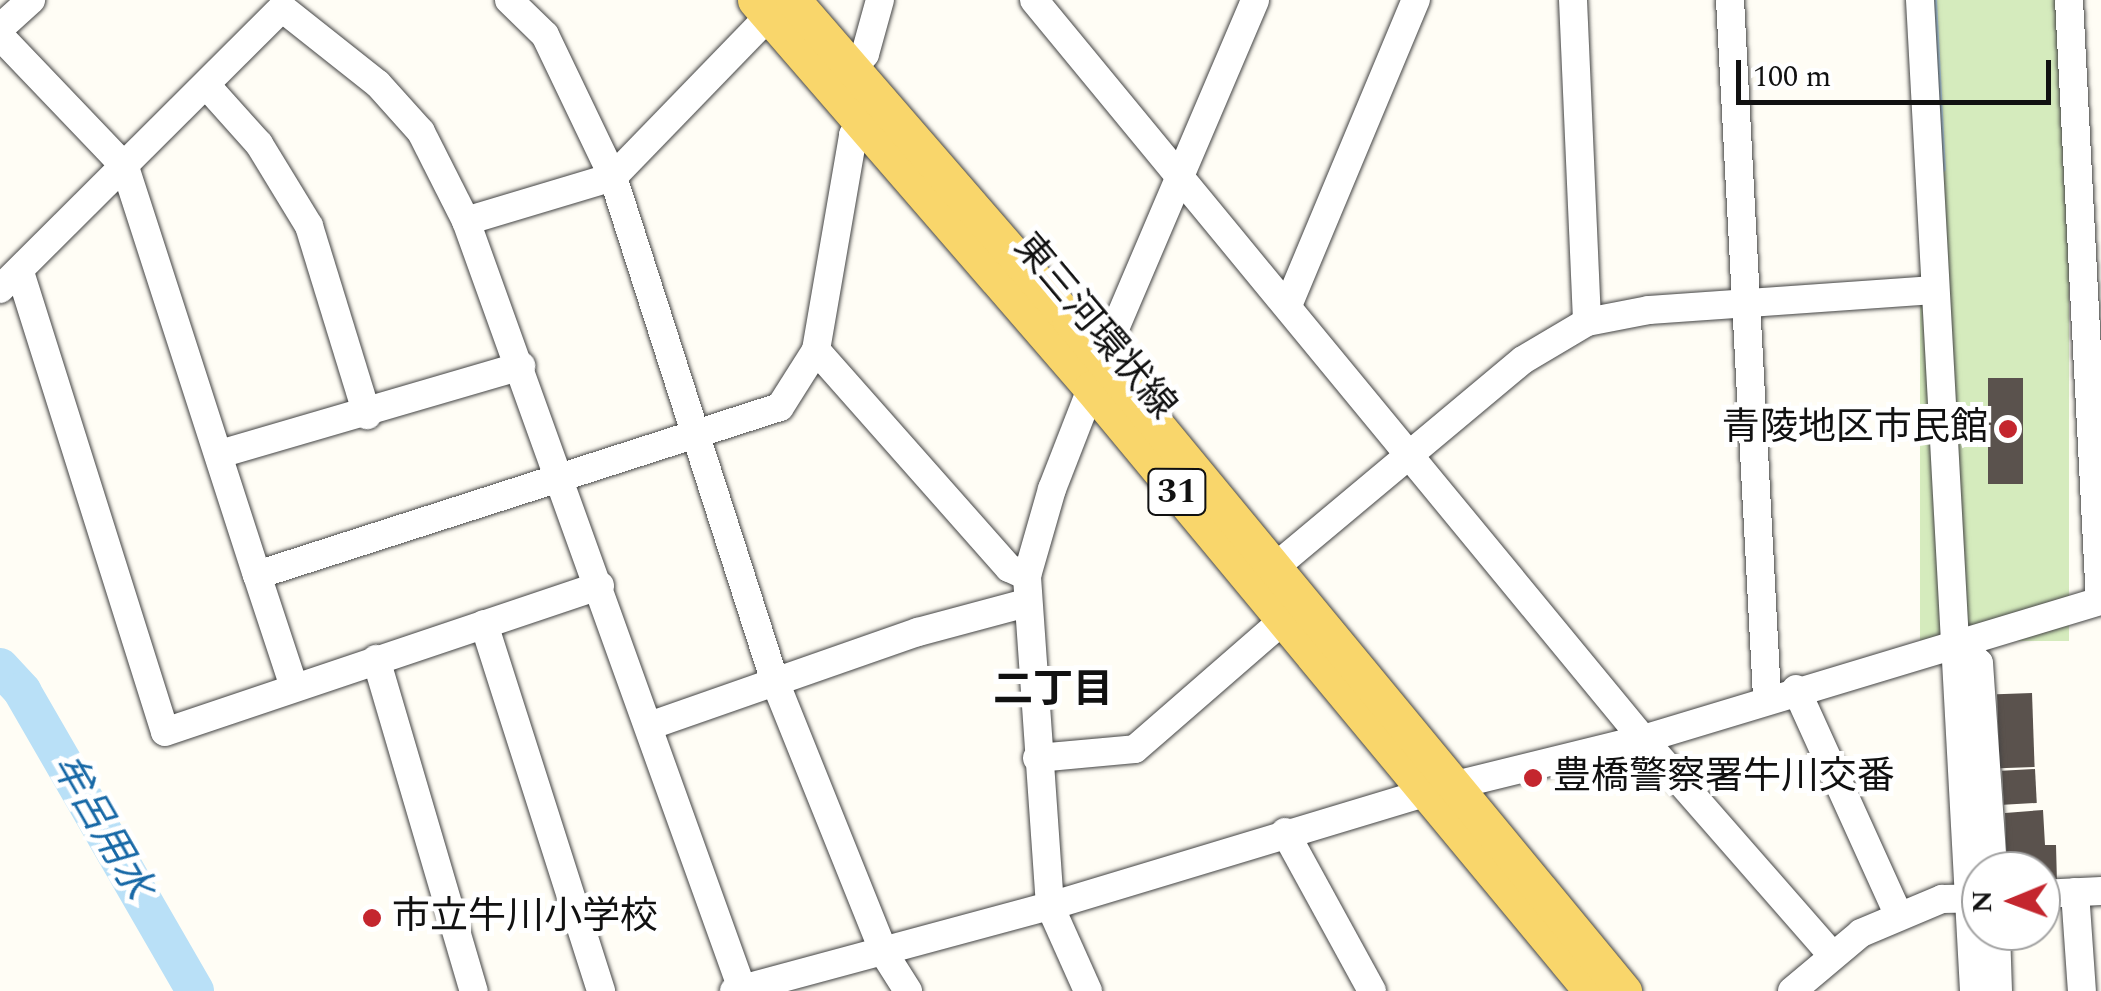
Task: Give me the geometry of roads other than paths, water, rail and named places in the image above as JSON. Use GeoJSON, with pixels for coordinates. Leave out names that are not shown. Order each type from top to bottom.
{"type":"FeatureCollection","features":[{"type":"Feature","properties":{"kind":"main road","name":"東三河環状線"},"geometry":{"type":"LineString","coordinates":[[773,5],[853,68],[1097,374],[1282,622],[1441,789],[1624,991]]}},
{"type":"Feature","properties":{"kind":"main road","name":"東三河環状線"},"geometry":{"type":"LineString","coordinates":[[773,5],[866,123],[1274,568],[1591,991]]}},
{"type":"Feature","properties":{"kind":"street"},"geometry":{"type":"LineString","coordinates":[[0,28],[32,0]]}},
{"type":"Feature","properties":{"kind":"street"},"geometry":{"type":"LineString","coordinates":[[508,0],[545,35],[613,177],[774,679],[884,953],[908,991]]}},
{"type":"Feature","properties":{"kind":"street"},"geometry":{"type":"LineString","coordinates":[[853,68],[865,54],[880,0]]}},
{"type":"Feature","properties":{"kind":"street"},"geometry":{"type":"LineString","coordinates":[[1034,0],[1411,450],[1642,739],[1833,956]]}},
{"type":"Feature","properties":{"kind":"street"},"geometry":{"type":"LineString","coordinates":[[1088,991],[1050,906],[1027,589],[1052,489],[1255,0]]}},
{"type":"Feature","properties":{"kind":"street"},"geometry":{"type":"LineString","coordinates":[[1289,303],[1416,0]]}},
{"type":"Feature","properties":{"kind":"street"},"geometry":{"type":"LineString","coordinates":[[1573,0],[1588,322]]}},
{"type":"Feature","properties":{"kind":"street"},"geometry":{"type":"LineString","coordinates":[[1730,0],[1767,697]]}},
{"type":"Feature","properties":{"kind":"street"},"geometry":{"type":"LineString","coordinates":[[1920,0],[1955,640],[1971,851]]}},
{"type":"Feature","properties":{"kind":"street"},"geometry":{"type":"LineString","coordinates":[[600,586],[165,732],[10,280],[286,4],[378,84],[421,132],[466,222],[562,476],[649,726],[738,990],[1050,906],[1285,832],[1642,739],[1955,640],[2100,601],[2090,284],[2069,0]]}},
{"type":"Feature","properties":{"kind":"street"},"geometry":{"type":"LineString","coordinates":[[466,222],[613,177],[773,5]]}},
{"type":"Feature","properties":{"kind":"street"},"geometry":{"type":"LineString","coordinates":[[0,36],[125,167],[294,688]]}},
{"type":"Feature","properties":{"kind":"street"},"geometry":{"type":"LineString","coordinates":[[207,86],[259,144],[310,226],[367,416]]}},
{"type":"Feature","properties":{"kind":"street"},"geometry":{"type":"LineString","coordinates":[[257,575],[692,432],[780,407],[816,350],[852,135],[866,123]]}},
{"type":"Feature","properties":{"kind":"street"},"geometry":{"type":"LineString","coordinates":[[1274,568],[1523,360],[1588,322],[1746,302],[1934,290]]}},
{"type":"Feature","properties":{"kind":"street"},"geometry":{"type":"LineString","coordinates":[[816,350],[1027,589]]}},
{"type":"Feature","properties":{"kind":"street"},"geometry":{"type":"LineString","coordinates":[[220,454],[367,416],[521,366]]}},
{"type":"Feature","properties":{"kind":"street"},"geometry":{"type":"LineString","coordinates":[[649,726],[1027,589]]}},
{"type":"Feature","properties":{"kind":"street"},"geometry":{"type":"LineString","coordinates":[[1037,758],[1135,749],[1282,622]]}},
{"type":"Feature","properties":{"kind":"street"},"geometry":{"type":"LineString","coordinates":[[484,624],[601,991]]}},
{"type":"Feature","properties":{"kind":"street"},"geometry":{"type":"LineString","coordinates":[[1955,640],[1979,664],[1991,851]]}},
{"type":"Feature","properties":{"kind":"street"},"geometry":{"type":"LineString","coordinates":[[376,660],[474,991]]}},
{"type":"Feature","properties":{"kind":"street"},"geometry":{"type":"LineString","coordinates":[[1796,689],[1898,914]]}},
{"type":"Feature","properties":{"kind":"street"},"geometry":{"type":"LineString","coordinates":[[1285,832],[1372,991]]}},
{"type":"Feature","properties":{"kind":"street"},"geometry":{"type":"LineString","coordinates":[[2061,893],[2088,891],[2082,991]]}},
{"type":"Feature","properties":{"kind":"street"},"geometry":{"type":"LineString","coordinates":[[1792,991],[1861,933],[1898,914],[1942,899],[1961,898]]}},
{"type":"Feature","properties":{"kind":"street"},"geometry":{"type":"LineString","coordinates":[[1974,951],[1974,991]]}},
{"type":"Feature","properties":{"kind":"street"},"geometry":{"type":"LineString","coordinates":[[1997,951],[1998,991]]}},
{"type":"Feature","properties":{"kind":"waterway"},"geometry":{"type":"LineString","coordinates":[[1934,0],[1943,169]]}},
{"type":"Feature","properties":{"kind":"waterway","name":"牟呂用水"},"geometry":{"type":"LineString","coordinates":[[0,667],[22,691],[195,991]]}},
{"type":"Feature","properties":{"kind":"place","name":"青陵地区市民館"},"geometry":{"type":"Point","coordinates":[2008,429]}},
{"type":"Feature","properties":{"kind":"place","name":"豊橋警察署牛川交番"},"geometry":{"type":"Point","coordinates":[1533,778]}},
{"type":"Feature","properties":{"kind":"place","name":"市立牛川小学校"},"geometry":{"type":"Point","coordinates":[372,918]}},
{"type":"Feature","properties":{"kind":"district","name":"二丁目"},"geometry":{"type":"Point","coordinates":[1053,691]}}]}
